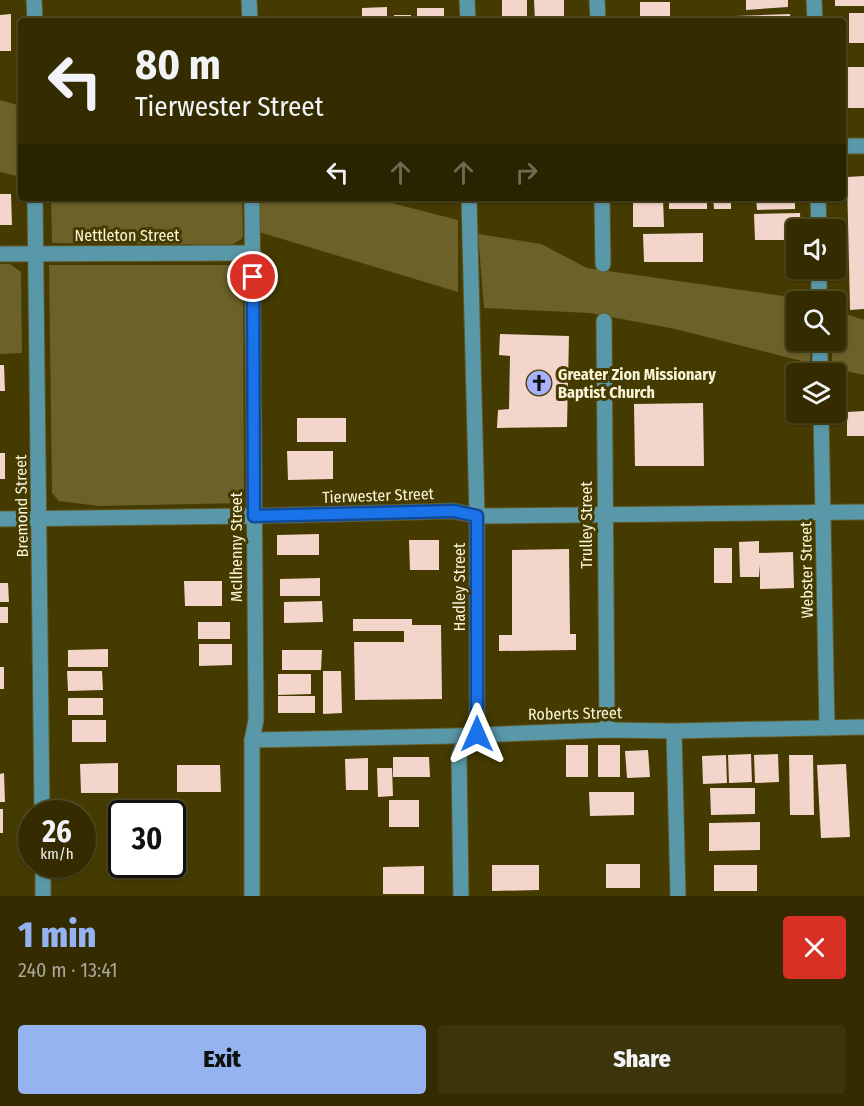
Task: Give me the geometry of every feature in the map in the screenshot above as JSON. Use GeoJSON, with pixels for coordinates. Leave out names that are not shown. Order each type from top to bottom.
{"type":"FeatureCollection","features":[{"type":"Feature","properties":{"kind":"street"},"geometry":{"type":"LineString","coordinates":[[34,0],[35,18]]}},
{"type":"Feature","properties":{"kind":"street"},"geometry":{"type":"LineString","coordinates":[[249,0],[250,18]]}},
{"type":"Feature","properties":{"kind":"street"},"geometry":{"type":"LineString","coordinates":[[467,0],[468,18]]}},
{"type":"Feature","properties":{"kind":"street"},"geometry":{"type":"LineString","coordinates":[[597,0],[598,18]]}},
{"type":"Feature","properties":{"kind":"street"},"geometry":{"type":"LineString","coordinates":[[814,0],[815,18]]}},
{"type":"Feature","properties":{"kind":"street"},"geometry":{"type":"LineString","coordinates":[[846,146],[864,146]]}},
{"type":"Feature","properties":{"kind":"street","name":"Bremond Street"},"geometry":{"type":"LineString","coordinates":[[35,201],[42,800]]}},
{"type":"Feature","properties":{"kind":"street","name":"McIlhenny Street"},"geometry":{"type":"LineString","coordinates":[[252,201],[256,720],[252,740],[252,896]]}},
{"type":"Feature","properties":{"kind":"street","name":"Hadley Street"},"geometry":{"type":"LineString","coordinates":[[469,201],[477,516],[477,734]]}},
{"type":"Feature","properties":{"kind":"street"},"geometry":{"type":"LineString","coordinates":[[602,201],[603,264]]}},
{"type":"Feature","properties":{"kind":"street"},"geometry":{"type":"LineString","coordinates":[[818,201],[819,219]]}},
{"type":"Feature","properties":{"kind":"street","name":"Nettleton Street"},"geometry":{"type":"LineString","coordinates":[[0,254],[253,253]]}},
{"type":"Feature","properties":{"kind":"street","name":"Trulley Street"},"geometry":{"type":"LineString","coordinates":[[604,321],[606,730]]}},
{"type":"Feature","properties":{"kind":"street","name":"Webster Street"},"geometry":{"type":"LineString","coordinates":[[821,423],[827,728]]}},
{"type":"Feature","properties":{"kind":"street","name":"Tierwester Street"},"geometry":{"type":"LineString","coordinates":[[0,519],[454,511],[477,516],[864,512]]}},
{"type":"Feature","properties":{"kind":"street","name":"Roberts Street"},"geometry":{"type":"LineString","coordinates":[[252,740],[606,730],[864,727]]}},
{"type":"Feature","properties":{"kind":"street"},"geometry":{"type":"LineString","coordinates":[[674,731],[678,896]]}},
{"type":"Feature","properties":{"kind":"street"},"geometry":{"type":"LineString","coordinates":[[461,896],[459,756],[463,745],[477,734]]}},
{"type":"Feature","properties":{"kind":"street"},"geometry":{"type":"LineString","coordinates":[[43,878],[43,896]]}},
{"type":"Feature","properties":{"kind":"shaded area"},"geometry":{"type":"Polygon","coordinates":[[[0,100],[18,105],[18,176],[0,172],[0,100]]]}},
{"type":"Feature","properties":{"kind":"shaded area"},"geometry":{"type":"Polygon","coordinates":[[[51,201],[242,201],[242,239],[231,245],[52,243],[51,201]]]}},
{"type":"Feature","properties":{"kind":"shaded area"},"geometry":{"type":"Polygon","coordinates":[[[259,201],[384,201],[458,220],[458,292],[259,232],[259,201]]]}},
{"type":"Feature","properties":{"kind":"shaded area"},"geometry":{"type":"Polygon","coordinates":[[[478,234],[541,244],[587,268],[786,296],[786,351],[811,351],[810,363],[675,329],[590,313],[484,308],[478,234]]]}},
{"type":"Feature","properties":{"kind":"shaded area"},"geometry":{"type":"Polygon","coordinates":[[[0,264],[10,264],[21,272],[22,353],[0,354],[0,264]]]}},
{"type":"Feature","properties":{"kind":"shaded area"},"geometry":{"type":"Polygon","coordinates":[[[49,265],[243,265],[244,503],[99,506],[59,501],[52,493],[49,265]]]}},
{"type":"Feature","properties":{"kind":"shaded area"},"geometry":{"type":"Polygon","coordinates":[[[846,314],[864,320],[864,375],[846,371],[846,363],[832,363],[832,351],[846,351],[846,314]]]}},
{"type":"Feature","properties":{"kind":"building"},"geometry":{"type":"Polygon","coordinates":[[[502,0],[527,0],[527,18],[502,18],[502,0]]]}},
{"type":"Feature","properties":{"kind":"building"},"geometry":{"type":"Polygon","coordinates":[[[534,0],[564,0],[564,18],[535,18],[534,0]]]}},
{"type":"Feature","properties":{"kind":"building"},"geometry":{"type":"Polygon","coordinates":[[[746,0],[788,0],[788,7],[746,10],[746,0]]]}},
{"type":"Feature","properties":{"kind":"building"},"geometry":{"type":"Polygon","coordinates":[[[835,0],[864,0],[864,6],[835,6],[835,0]]]}},
{"type":"Feature","properties":{"kind":"building"},"geometry":{"type":"Polygon","coordinates":[[[640,2],[670,2],[670,18],[640,18],[640,2]]]}},
{"type":"Feature","properties":{"kind":"building"},"geometry":{"type":"Polygon","coordinates":[[[387,7],[387,18],[362,18],[362,8],[387,7]]]}},
{"type":"Feature","properties":{"kind":"building"},"geometry":{"type":"Polygon","coordinates":[[[417,8],[444,8],[444,18],[417,18],[417,8]]]}},
{"type":"Feature","properties":{"kind":"building"},"geometry":{"type":"Polygon","coordinates":[[[849,13],[864,13],[864,43],[849,43],[849,13]]]}},
{"type":"Feature","properties":{"kind":"building"},"geometry":{"type":"Polygon","coordinates":[[[11,14],[11,51],[0,51],[0,15],[11,14]]]}},
{"type":"Feature","properties":{"kind":"building"},"geometry":{"type":"Polygon","coordinates":[[[790,14],[791,18],[707,18],[790,14]]]}},
{"type":"Feature","properties":{"kind":"building"},"geometry":{"type":"Polygon","coordinates":[[[394,15],[411,15],[411,18],[394,18],[394,15]]]}},
{"type":"Feature","properties":{"kind":"building"},"geometry":{"type":"Polygon","coordinates":[[[61,16],[92,16],[92,18],[61,18],[61,16]]]}},
{"type":"Feature","properties":{"kind":"building"},"geometry":{"type":"Polygon","coordinates":[[[846,67],[864,67],[864,108],[846,108],[846,67]]]}},
{"type":"Feature","properties":{"kind":"building"},"geometry":{"type":"Polygon","coordinates":[[[864,176],[864,309],[850,310],[847,177],[864,176]]]}},
{"type":"Feature","properties":{"kind":"building"},"geometry":{"type":"Polygon","coordinates":[[[0,194],[11,194],[12,225],[0,225],[0,194]]]}},
{"type":"Feature","properties":{"kind":"building"},"geometry":{"type":"Polygon","coordinates":[[[633,201],[663,201],[664,227],[633,227],[633,201]]]}},
{"type":"Feature","properties":{"kind":"building"},"geometry":{"type":"Polygon","coordinates":[[[669,201],[707,201],[707,209],[669,209],[669,201]]]}},
{"type":"Feature","properties":{"kind":"building"},"geometry":{"type":"Polygon","coordinates":[[[713,201],[731,201],[731,209],[714,209],[713,201]]]}},
{"type":"Feature","properties":{"kind":"building"},"geometry":{"type":"Polygon","coordinates":[[[756,201],[795,201],[795,209],[757,210],[756,201]]]}},
{"type":"Feature","properties":{"kind":"building"},"geometry":{"type":"Polygon","coordinates":[[[800,213],[800,219],[786,219],[786,240],[755,240],[754,214],[800,213]]]}},
{"type":"Feature","properties":{"kind":"building"},"geometry":{"type":"Polygon","coordinates":[[[703,233],[703,262],[644,262],[643,234],[703,233]]]}},
{"type":"Feature","properties":{"kind":"building","name":"Greater Zion Missionary Baptist Church"},"geometry":{"type":"Polygon","coordinates":[[[500,334],[569,336],[567,427],[497,428],[498,410],[509,409],[510,356],[499,355],[500,334]]]}},
{"type":"Feature","properties":{"kind":"building"},"geometry":{"type":"Polygon","coordinates":[[[0,365],[4,365],[5,391],[0,391],[0,365]]]}},
{"type":"Feature","properties":{"kind":"building"},"geometry":{"type":"Polygon","coordinates":[[[703,403],[704,466],[635,466],[634,404],[703,403]]]}},
{"type":"Feature","properties":{"kind":"building"},"geometry":{"type":"Polygon","coordinates":[[[864,411],[864,436],[847,436],[847,412],[864,411]]]}},
{"type":"Feature","properties":{"kind":"building"},"geometry":{"type":"Polygon","coordinates":[[[297,418],[346,418],[346,442],[297,442],[297,418]]]}},
{"type":"Feature","properties":{"kind":"building"},"geometry":{"type":"Polygon","coordinates":[[[287,451],[333,451],[333,479],[288,480],[287,451]]]}},
{"type":"Feature","properties":{"kind":"building"},"geometry":{"type":"Polygon","coordinates":[[[0,453],[5,453],[5,479],[0,479],[0,453]]]}},
{"type":"Feature","properties":{"kind":"building"},"geometry":{"type":"Polygon","coordinates":[[[319,534],[319,555],[277,555],[277,535],[319,534]]]}},
{"type":"Feature","properties":{"kind":"building"},"geometry":{"type":"Polygon","coordinates":[[[409,540],[439,540],[439,570],[410,570],[409,540]]]}},
{"type":"Feature","properties":{"kind":"building"},"geometry":{"type":"Polygon","coordinates":[[[759,541],[759,553],[793,552],[794,588],[760,589],[760,564],[759,577],[740,577],[739,542],[759,541]]]}},
{"type":"Feature","properties":{"kind":"building"},"geometry":{"type":"Polygon","coordinates":[[[714,548],[732,548],[732,583],[714,583],[714,548]]]}},
{"type":"Feature","properties":{"kind":"building"},"geometry":{"type":"Polygon","coordinates":[[[569,549],[570,634],[576,634],[576,650],[499,651],[499,635],[512,635],[512,550],[569,549]]]}},
{"type":"Feature","properties":{"kind":"building"},"geometry":{"type":"Polygon","coordinates":[[[320,578],[320,596],[280,596],[280,579],[320,578]]]}},
{"type":"Feature","properties":{"kind":"building"},"geometry":{"type":"Polygon","coordinates":[[[184,581],[222,581],[222,606],[185,606],[184,581]]]}},
{"type":"Feature","properties":{"kind":"building"},"geometry":{"type":"Polygon","coordinates":[[[0,583],[8,583],[9,602],[0,602],[0,583]]]}},
{"type":"Feature","properties":{"kind":"building"},"geometry":{"type":"Polygon","coordinates":[[[322,601],[323,622],[284,623],[284,602],[322,601]]]}},
{"type":"Feature","properties":{"kind":"building"},"geometry":{"type":"Polygon","coordinates":[[[0,607],[8,607],[8,623],[0,623],[0,607]]]}},
{"type":"Feature","properties":{"kind":"building"},"geometry":{"type":"Polygon","coordinates":[[[353,619],[412,619],[412,625],[441,625],[442,699],[355,700],[354,642],[404,642],[404,631],[353,631],[353,619]]]}},
{"type":"Feature","properties":{"kind":"building"},"geometry":{"type":"Polygon","coordinates":[[[198,622],[230,622],[230,639],[198,639],[198,622]]]}},
{"type":"Feature","properties":{"kind":"building"},"geometry":{"type":"Polygon","coordinates":[[[199,644],[232,644],[232,665],[199,666],[199,644]]]}},
{"type":"Feature","properties":{"kind":"building"},"geometry":{"type":"Polygon","coordinates":[[[108,649],[108,667],[68,667],[68,650],[108,649]]]}},
{"type":"Feature","properties":{"kind":"building"},"geometry":{"type":"Polygon","coordinates":[[[282,650],[322,650],[321,670],[282,670],[282,650]]]}},
{"type":"Feature","properties":{"kind":"building"},"geometry":{"type":"Polygon","coordinates":[[[0,667],[4,667],[4,689],[0,689],[0,667]]]}},
{"type":"Feature","properties":{"kind":"building"},"geometry":{"type":"Polygon","coordinates":[[[67,671],[102,671],[103,690],[68,691],[67,671]]]}},
{"type":"Feature","properties":{"kind":"building"},"geometry":{"type":"Polygon","coordinates":[[[323,671],[341,671],[342,713],[323,714],[323,671]]]}},
{"type":"Feature","properties":{"kind":"building"},"geometry":{"type":"Polygon","coordinates":[[[278,674],[311,674],[311,694],[278,695],[278,674]]]}},
{"type":"Feature","properties":{"kind":"building"},"geometry":{"type":"Polygon","coordinates":[[[278,696],[315,696],[315,713],[278,713],[278,696]]]}},
{"type":"Feature","properties":{"kind":"building"},"geometry":{"type":"Polygon","coordinates":[[[68,698],[103,698],[103,715],[68,715],[68,698]]]}},
{"type":"Feature","properties":{"kind":"building"},"geometry":{"type":"Polygon","coordinates":[[[72,720],[106,720],[106,742],[72,742],[72,720]]]}},
{"type":"Feature","properties":{"kind":"building"},"geometry":{"type":"Polygon","coordinates":[[[566,745],[588,745],[588,777],[566,777],[566,745]]]}},
{"type":"Feature","properties":{"kind":"building"},"geometry":{"type":"Polygon","coordinates":[[[598,745],[620,745],[620,777],[598,777],[598,745]]]}},
{"type":"Feature","properties":{"kind":"building"},"geometry":{"type":"Polygon","coordinates":[[[648,750],[650,777],[627,778],[625,751],[648,750]]]}},
{"type":"Feature","properties":{"kind":"building"},"geometry":{"type":"Polygon","coordinates":[[[751,754],[752,782],[729,783],[728,755],[751,754]]]}},
{"type":"Feature","properties":{"kind":"building"},"geometry":{"type":"Polygon","coordinates":[[[778,754],[779,782],[755,783],[754,755],[778,754]]]}},
{"type":"Feature","properties":{"kind":"building"},"geometry":{"type":"Polygon","coordinates":[[[726,755],[727,783],[703,784],[702,756],[726,755]]]}},
{"type":"Feature","properties":{"kind":"building"},"geometry":{"type":"Polygon","coordinates":[[[789,755],[813,755],[814,815],[790,815],[789,755]]]}},
{"type":"Feature","properties":{"kind":"building"},"geometry":{"type":"Polygon","coordinates":[[[393,757],[429,757],[430,777],[393,777],[393,757]]]}},
{"type":"Feature","properties":{"kind":"building"},"geometry":{"type":"Polygon","coordinates":[[[368,758],[368,790],[346,790],[345,759],[368,758]]]}},
{"type":"Feature","properties":{"kind":"building"},"geometry":{"type":"Polygon","coordinates":[[[118,763],[118,793],[81,793],[80,764],[118,763]]]}},
{"type":"Feature","properties":{"kind":"building"},"geometry":{"type":"Polygon","coordinates":[[[846,764],[850,837],[821,838],[817,765],[846,764]]]}},
{"type":"Feature","properties":{"kind":"building"},"geometry":{"type":"Polygon","coordinates":[[[177,765],[220,765],[221,792],[177,792],[177,765]]]}},
{"type":"Feature","properties":{"kind":"building"},"geometry":{"type":"Polygon","coordinates":[[[377,768],[392,768],[393,796],[378,797],[377,768]]]}},
{"type":"Feature","properties":{"kind":"building"},"geometry":{"type":"Polygon","coordinates":[[[4,773],[5,802],[0,802],[0,774],[4,773]]]}},
{"type":"Feature","properties":{"kind":"building"},"geometry":{"type":"Polygon","coordinates":[[[710,788],[755,788],[755,814],[711,815],[710,788]]]}},
{"type":"Feature","properties":{"kind":"building"},"geometry":{"type":"Polygon","coordinates":[[[589,792],[634,792],[634,815],[590,816],[589,792]]]}},
{"type":"Feature","properties":{"kind":"building"},"geometry":{"type":"Polygon","coordinates":[[[389,800],[419,800],[419,827],[389,827],[389,800]]]}},
{"type":"Feature","properties":{"kind":"building"},"geometry":{"type":"Polygon","coordinates":[[[0,809],[3,809],[3,833],[0,833],[0,809]]]}},
{"type":"Feature","properties":{"kind":"building"},"geometry":{"type":"Polygon","coordinates":[[[760,822],[760,850],[709,851],[709,823],[760,822]]]}},
{"type":"Feature","properties":{"kind":"building"},"geometry":{"type":"Polygon","coordinates":[[[606,864],[640,864],[640,888],[606,888],[606,864]]]}},
{"type":"Feature","properties":{"kind":"building"},"geometry":{"type":"Polygon","coordinates":[[[492,865],[539,865],[539,890],[492,891],[492,865]]]}},
{"type":"Feature","properties":{"kind":"building"},"geometry":{"type":"Polygon","coordinates":[[[714,865],[757,865],[757,891],[714,891],[714,865]]]}},
{"type":"Feature","properties":{"kind":"building"},"geometry":{"type":"Polygon","coordinates":[[[424,866],[424,894],[383,894],[383,867],[424,866]]]}},
{"type":"Feature","properties":{"kind":"place","name":"Greater Zion Missionary Baptist Church"},"geometry":{"type":"Point","coordinates":[539,383]}},
{"type":"Feature","properties":{"kind":"route"},"geometry":{"type":"LineString","coordinates":[[253,277],[254,516],[454,511],[477,516],[477,734]]}}]}
